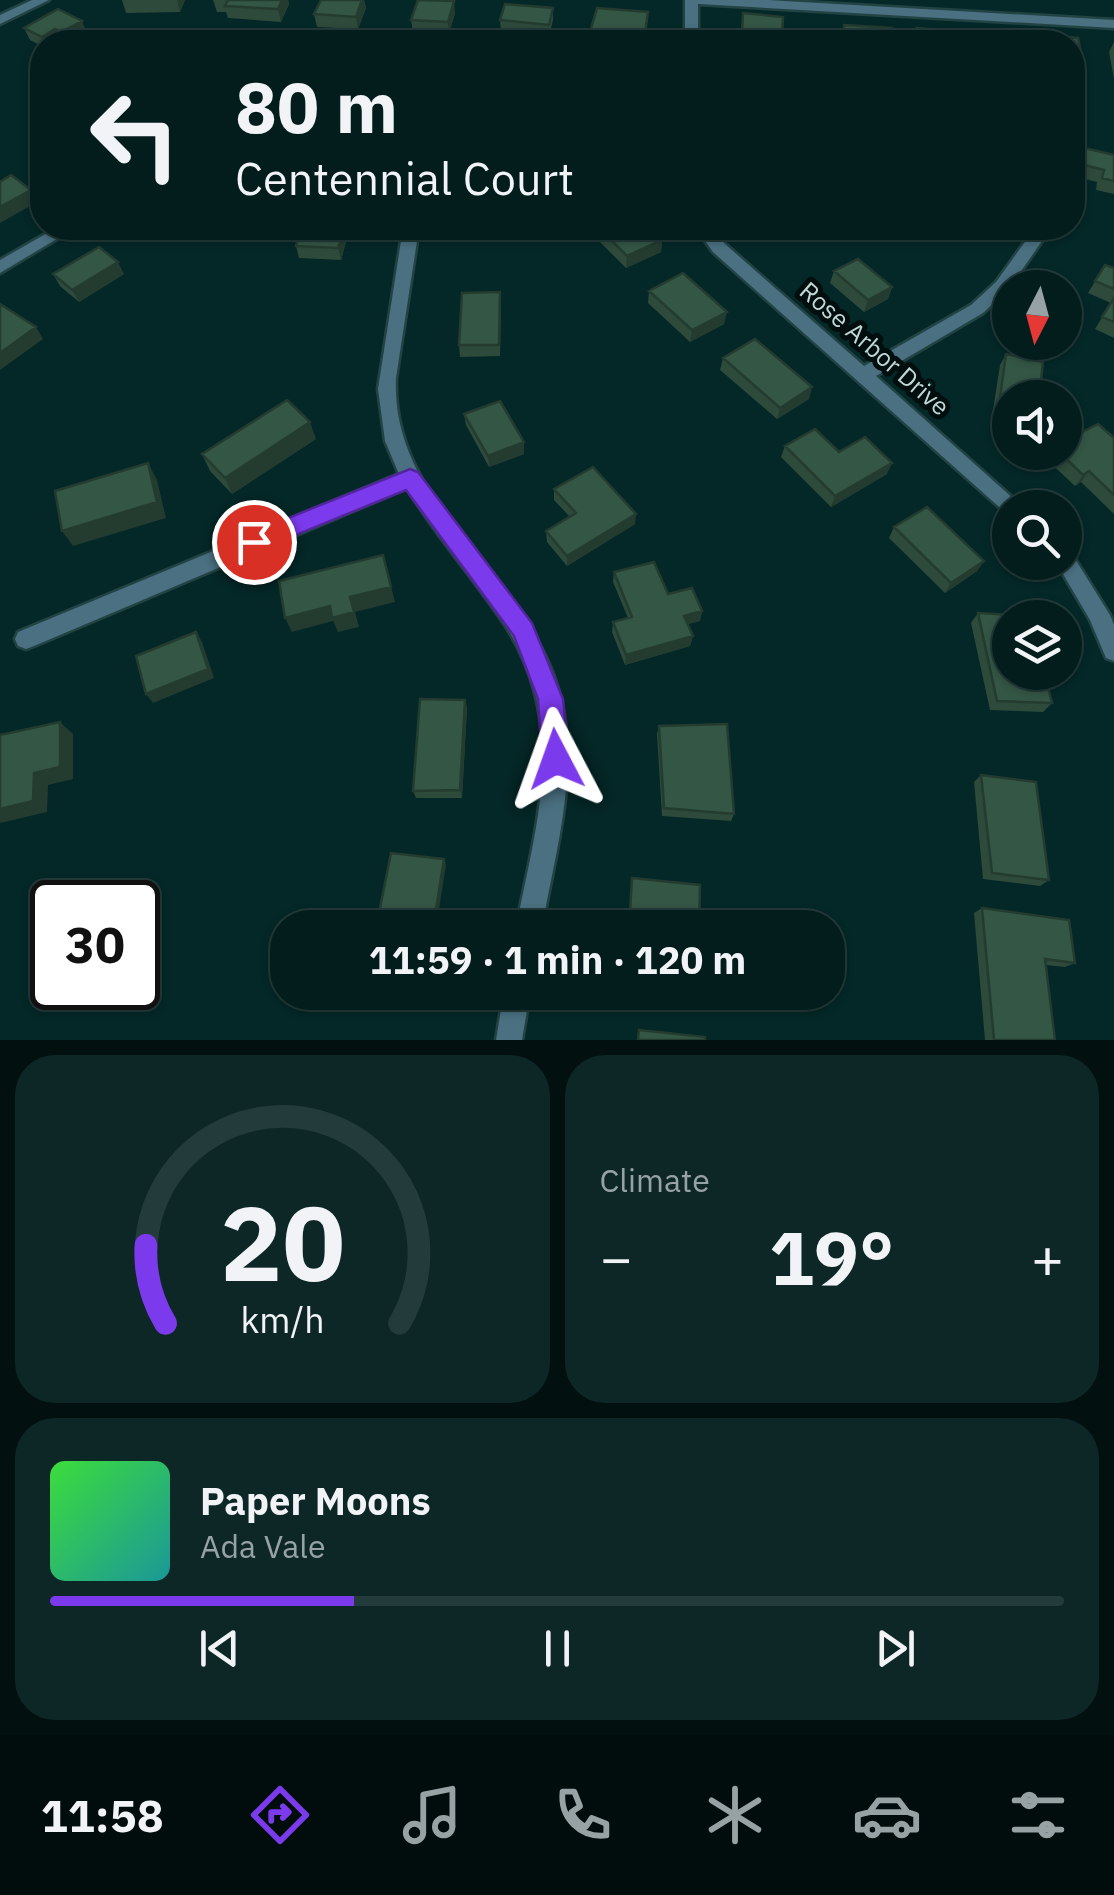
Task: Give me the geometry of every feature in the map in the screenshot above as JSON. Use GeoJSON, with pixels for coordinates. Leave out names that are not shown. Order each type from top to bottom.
{"type":"FeatureCollection","features":[{"type":"Feature","properties":{"kind":"street"},"geometry":{"type":"LineString","coordinates":[[0,20],[42,0]]}},
{"type":"Feature","properties":{"kind":"street"},"geometry":{"type":"LineString","coordinates":[[691,30],[692,0]]}},
{"type":"Feature","properties":{"kind":"street"},"geometry":{"type":"LineString","coordinates":[[700,0],[1114,24]]}},
{"type":"Feature","properties":{"kind":"street"},"geometry":{"type":"LineString","coordinates":[[0,267],[46,240]]}},
{"type":"Feature","properties":{"kind":"street"},"geometry":{"type":"LineString","coordinates":[[409,240],[387,376],[386,402],[394,443],[410,478],[524,630],[550,699],[556,738],[555,779],[532,910]]}},
{"type":"Feature","properties":{"kind":"street","name":"Rose Arbor Drive"},"geometry":{"type":"LineString","coordinates":[[713,240],[994,490]]}},
{"type":"Feature","properties":{"kind":"street"},"geometry":{"type":"LineString","coordinates":[[864,374],[977,310],[1002,286],[1035,240]]}},
{"type":"Feature","properties":{"kind":"street"},"geometry":{"type":"LineString","coordinates":[[26,640],[410,478]]}},
{"type":"Feature","properties":{"kind":"street"},"geometry":{"type":"LineString","coordinates":[[1078,580],[1100,615],[1114,651]]}},
{"type":"Feature","properties":{"kind":"street"},"geometry":{"type":"LineString","coordinates":[[509,1040],[514,1010]]}},
{"type":"Feature","properties":{"kind":"building"},"geometry":{"type":"Polygon","coordinates":[[[228,0],[282,0],[278,9],[225,6],[228,0]]]}},
{"type":"Feature","properties":{"kind":"building"},"geometry":{"type":"Polygon","coordinates":[[[321,0],[362,0],[356,17],[314,14],[321,0]]]}},
{"type":"Feature","properties":{"kind":"building"},"geometry":{"type":"Polygon","coordinates":[[[418,0],[454,1],[448,22],[411,20],[418,0]]]}},
{"type":"Feature","properties":{"kind":"building"},"geometry":{"type":"Polygon","coordinates":[[[505,4],[553,8],[549,25],[500,20],[505,4]]]}},
{"type":"Feature","properties":{"kind":"building"},"geometry":{"type":"Polygon","coordinates":[[[597,8],[648,12],[646,30],[591,30],[597,8]]]}},
{"type":"Feature","properties":{"kind":"building"},"geometry":{"type":"Polygon","coordinates":[[[58,9],[82,21],[65,30],[24,28],[58,9]]]}},
{"type":"Feature","properties":{"kind":"building"},"geometry":{"type":"Polygon","coordinates":[[[743,13],[783,17],[782,30],[742,30],[743,13]]]}},
{"type":"Feature","properties":{"kind":"building"},"geometry":{"type":"Polygon","coordinates":[[[844,25],[892,30],[844,30],[844,25]]]}},
{"type":"Feature","properties":{"kind":"building"},"geometry":{"type":"Polygon","coordinates":[[[1085,148],[1114,155],[1114,181],[1102,178],[1104,170],[1085,165],[1085,148]]]}},
{"type":"Feature","properties":{"kind":"building"},"geometry":{"type":"Polygon","coordinates":[[[11,175],[30,191],[0,207],[0,182],[11,175]]]}},
{"type":"Feature","properties":{"kind":"building"},"geometry":{"type":"Polygon","coordinates":[[[298,240],[340,240],[338,248],[296,246],[298,240]]]}},
{"type":"Feature","properties":{"kind":"building"},"geometry":{"type":"Polygon","coordinates":[[[611,240],[662,240],[627,256],[611,240]]]}},
{"type":"Feature","properties":{"kind":"building"},"geometry":{"type":"Polygon","coordinates":[[[99,247],[118,262],[72,290],[53,274],[99,247]]]}},
{"type":"Feature","properties":{"kind":"building"},"geometry":{"type":"Polygon","coordinates":[[[858,259],[892,287],[868,300],[834,271],[858,259]]]}},
{"type":"Feature","properties":{"kind":"building"},"geometry":{"type":"Polygon","coordinates":[[[1105,265],[1114,268],[1114,289],[1095,281],[1105,265]]]}},
{"type":"Feature","properties":{"kind":"building"},"geometry":{"type":"Polygon","coordinates":[[[683,273],[727,312],[692,330],[649,291],[683,273]]]}},
{"type":"Feature","properties":{"kind":"building"},"geometry":{"type":"Polygon","coordinates":[[[500,292],[499,345],[459,345],[462,293],[500,292]]]}},
{"type":"Feature","properties":{"kind":"building"},"geometry":{"type":"Polygon","coordinates":[[[1114,298],[1114,322],[1102,317],[1114,298]]]}},
{"type":"Feature","properties":{"kind":"building"},"geometry":{"type":"Polygon","coordinates":[[[0,304],[36,327],[0,353],[0,304]]]}},
{"type":"Feature","properties":{"kind":"building"},"geometry":{"type":"Polygon","coordinates":[[[755,339],[812,387],[780,408],[723,358],[755,339]]]}},
{"type":"Feature","properties":{"kind":"building"},"geometry":{"type":"Polygon","coordinates":[[[1005,360],[1043,362],[1041,380],[1002,380],[1005,360]]]}},
{"type":"Feature","properties":{"kind":"building"},"geometry":{"type":"Polygon","coordinates":[[[287,400],[310,422],[225,478],[202,454],[287,400]]]}},
{"type":"Feature","properties":{"kind":"building"},"geometry":{"type":"Polygon","coordinates":[[[500,401],[524,442],[488,456],[464,414],[500,401]]]}},
{"type":"Feature","properties":{"kind":"building"},"geometry":{"type":"Polygon","coordinates":[[[1098,424],[1114,438],[1114,495],[1089,471],[1083,475],[1078,470],[1082,470],[1082,432],[1098,424]]]}},
{"type":"Feature","properties":{"kind":"building"},"geometry":{"type":"Polygon","coordinates":[[[815,429],[839,452],[865,437],[892,463],[835,496],[785,446],[815,429]]]}},
{"type":"Feature","properties":{"kind":"building"},"geometry":{"type":"Polygon","coordinates":[[[148,463],[157,502],[62,531],[55,491],[148,463]]]}},
{"type":"Feature","properties":{"kind":"building"},"geometry":{"type":"Polygon","coordinates":[[[593,467],[636,514],[567,556],[546,531],[576,513],[554,489],[593,467]]]}},
{"type":"Feature","properties":{"kind":"building"},"geometry":{"type":"Polygon","coordinates":[[[927,507],[984,561],[951,583],[894,527],[927,507]]]}},
{"type":"Feature","properties":{"kind":"building"},"geometry":{"type":"Polygon","coordinates":[[[383,555],[391,587],[350,597],[354,612],[332,618],[330,606],[285,618],[279,581],[383,555]]]}},
{"type":"Feature","properties":{"kind":"building"},"geometry":{"type":"Polygon","coordinates":[[[654,562],[668,594],[692,588],[702,611],[684,616],[693,636],[626,655],[613,622],[632,617],[614,572],[654,562]]]}},
{"type":"Feature","properties":{"kind":"building"},"geometry":{"type":"Polygon","coordinates":[[[978,613],[992,614],[992,678],[978,613]]]}},
{"type":"Feature","properties":{"kind":"building"},"geometry":{"type":"Polygon","coordinates":[[[196,632],[208,669],[146,694],[136,656],[196,632]]]}},
{"type":"Feature","properties":{"kind":"building"},"geometry":{"type":"Polygon","coordinates":[[[995,690],[1049,690],[1052,703],[997,701],[995,690]]]}},
{"type":"Feature","properties":{"kind":"building"},"geometry":{"type":"Polygon","coordinates":[[[420,699],[465,700],[460,790],[413,791],[420,699]]]}},
{"type":"Feature","properties":{"kind":"building"},"geometry":{"type":"Polygon","coordinates":[[[60,722],[60,767],[34,773],[33,801],[0,809],[0,735],[60,722]]]}},
{"type":"Feature","properties":{"kind":"building"},"geometry":{"type":"Polygon","coordinates":[[[727,724],[734,814],[664,808],[659,726],[727,724]]]}},
{"type":"Feature","properties":{"kind":"building"},"geometry":{"type":"Polygon","coordinates":[[[981,775],[1036,782],[1049,880],[992,873],[981,775]]]}},
{"type":"Feature","properties":{"kind":"building"},"geometry":{"type":"Polygon","coordinates":[[[391,853],[444,859],[436,910],[380,910],[391,853]]]}},
{"type":"Feature","properties":{"kind":"building"},"geometry":{"type":"Polygon","coordinates":[[[632,878],[700,885],[699,910],[630,910],[632,878]]]}},
{"type":"Feature","properties":{"kind":"building"},"geometry":{"type":"Polygon","coordinates":[[[982,908],[1069,920],[1075,963],[1045,959],[1055,1040],[994,1040],[982,908]]]}},
{"type":"Feature","properties":{"kind":"building"},"geometry":{"type":"Polygon","coordinates":[[[639,1030],[705,1037],[705,1040],[638,1040],[639,1030]]]}},
{"type":"Feature","properties":{"kind":"route"},"geometry":{"type":"LineString","coordinates":[[254,542],[410,478],[524,630],[540,663],[550,699],[556,759]]}}]}
